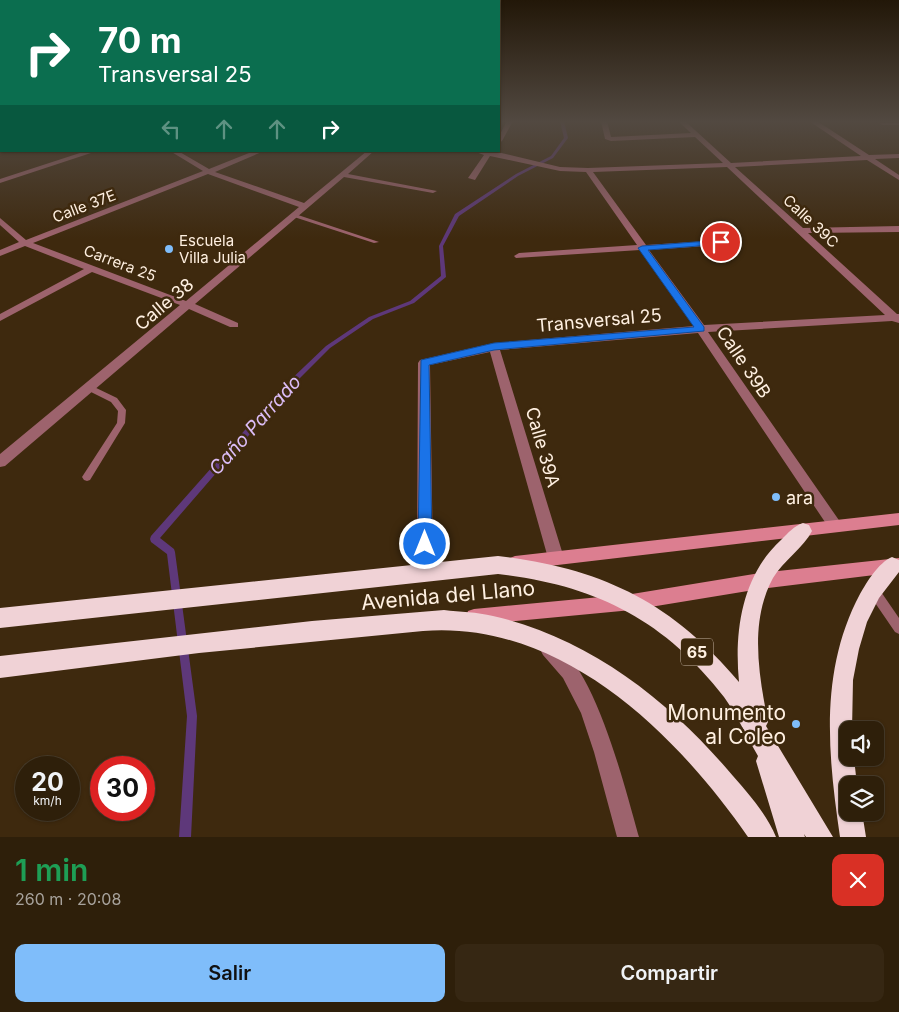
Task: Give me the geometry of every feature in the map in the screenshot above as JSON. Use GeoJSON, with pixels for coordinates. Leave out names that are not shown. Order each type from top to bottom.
{"type":"FeatureCollection","features":[{"type":"Feature","properties":{"kind":"highway"},"geometry":{"type":"LineString","coordinates":[[792,837],[760,738],[749,685],[746,654],[748,627],[760,581],[772,561],[786,545],[803,531]]}},
{"type":"Feature","properties":{"kind":"highway","name":"Avenida del Llano"},"geometry":{"type":"LineString","coordinates":[[0,618],[498,565]]}},
{"type":"Feature","properties":{"kind":"highway","name":"65"},"geometry":{"type":"LineString","coordinates":[[498,565],[531,567],[565,574],[599,586],[632,602],[658,619],[709,663],[733,690],[820,837]]}},
{"type":"Feature","properties":{"kind":"highway"},"geometry":{"type":"LineString","coordinates":[[845,776],[840,733],[841,697],[845,665],[852,636],[861,611],[872,590],[895,565]]}},
{"type":"Feature","properties":{"kind":"highway","name":"Avenida del Llano"},"geometry":{"type":"LineString","coordinates":[[0,667],[314,630],[444,620]]}},
{"type":"Feature","properties":{"kind":"highway"},"geometry":{"type":"LineString","coordinates":[[444,620],[478,623],[511,631],[544,643],[580,660],[615,681],[650,709],[685,741],[721,781],[763,837]]}},
{"type":"Feature","properties":{"kind":"highway"},"geometry":{"type":"LineString","coordinates":[[850,821],[853,837]]}},
{"type":"Feature","properties":{"kind":"main road","name":"Avenida del Llano"},"geometry":{"type":"LineString","coordinates":[[498,565],[899,519]]}},
{"type":"Feature","properties":{"kind":"main road","name":"Avenida del Llano"},"geometry":{"type":"LineString","coordinates":[[444,620],[632,602],[760,581],[895,565]]}},
{"type":"Feature","properties":{"kind":"street"},"geometry":{"type":"LineString","coordinates":[[0,180],[65,160]]}},
{"type":"Feature","properties":{"kind":"street"},"geometry":{"type":"LineString","coordinates":[[189,160],[209,172],[304,206]]}},
{"type":"Feature","properties":{"kind":"street","name":"Calle 37E"},"geometry":{"type":"LineString","coordinates":[[0,253],[239,160]]}},
{"type":"Feature","properties":{"kind":"street","name":"Calle 38"},"geometry":{"type":"LineString","coordinates":[[0,462],[360,160]]}},
{"type":"Feature","properties":{"kind":"street"},"geometry":{"type":"LineString","coordinates":[[472,178],[483,160]]}},
{"type":"Feature","properties":{"kind":"street"},"geometry":{"type":"LineString","coordinates":[[515,160],[560,169],[588,170],[816,160]]}},
{"type":"Feature","properties":{"kind":"street","name":"Calle 39C"},"geometry":{"type":"LineString","coordinates":[[725,160],[801,232],[897,318]]}},
{"type":"Feature","properties":{"kind":"street"},"geometry":{"type":"LineString","coordinates":[[873,160],[899,178]]}},
{"type":"Feature","properties":{"kind":"street","name":"Calle 39B"},"geometry":{"type":"LineString","coordinates":[[588,170],[701,329],[836,526]]}},
{"type":"Feature","properties":{"kind":"street"},"geometry":{"type":"LineString","coordinates":[[343,175],[433,191]]}},
{"type":"Feature","properties":{"kind":"street","name":"Carrera 25"},"geometry":{"type":"LineString","coordinates":[[0,222],[25,243],[188,305],[234,325]]}},
{"type":"Feature","properties":{"kind":"street"},"geometry":{"type":"LineString","coordinates":[[801,232],[899,229]]}},
{"type":"Feature","properties":{"kind":"street"},"geometry":{"type":"LineString","coordinates":[[520,256],[721,242]]}},
{"type":"Feature","properties":{"kind":"street"},"geometry":{"type":"LineString","coordinates":[[0,318],[92,268]]}},
{"type":"Feature","properties":{"kind":"street","name":"Transversal 25"},"geometry":{"type":"LineString","coordinates":[[422,573],[425,563],[424,362],[494,347],[701,329],[897,318]]}},
{"type":"Feature","properties":{"kind":"street","name":"Calle 39A"},"geometry":{"type":"LineString","coordinates":[[494,347],[556,558]]}},
{"type":"Feature","properties":{"kind":"street"},"geometry":{"type":"LineString","coordinates":[[544,643],[569,672],[587,707],[609,769],[628,837]]}},
{"type":"Feature","properties":{"kind":"lane"},"geometry":{"type":"LineString","coordinates":[[293,215],[376,242]]}},
{"type":"Feature","properties":{"kind":"lane"},"geometry":{"type":"LineString","coordinates":[[87,477],[121,423],[122,410],[114,400],[90,388]]}},
{"type":"Feature","properties":{"kind":"lane"},"geometry":{"type":"LineString","coordinates":[[872,590],[899,628]]}},
{"type":"Feature","properties":{"kind":"waterway","name":"Caño Parrado"},"geometry":{"type":"LineString","coordinates":[[185,837],[192,716],[171,552],[154,539],[285,389],[328,347],[371,318],[412,302],[444,276],[441,246],[457,215],[517,175],[546,160]]}},
{"type":"Feature","properties":{"kind":"place","name":"Escuela Villa Julia"},"geometry":{"type":"Point","coordinates":[169,249]}},
{"type":"Feature","properties":{"kind":"place","name":"ara"},"geometry":{"type":"Point","coordinates":[776,497]}},
{"type":"Feature","properties":{"kind":"place","name":"Monumento al Coleo"},"geometry":{"type":"Point","coordinates":[796,724]}},
{"type":"Feature","properties":{"kind":"route"},"geometry":{"type":"LineString","coordinates":[[425,544],[424,362],[494,347],[701,329],[642,248],[721,242]]}}]}
